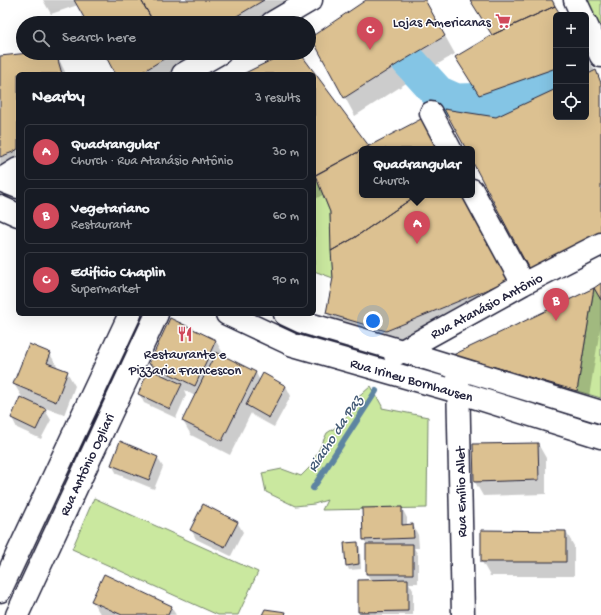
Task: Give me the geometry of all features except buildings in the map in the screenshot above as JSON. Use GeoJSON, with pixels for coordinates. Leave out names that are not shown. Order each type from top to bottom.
{"type":"FeatureCollection","features":[{"type":"Feature","properties":{"kind":"street"},"geometry":{"type":"LineString","coordinates":[[284,16],[311,0]]}},
{"type":"Feature","properties":{"kind":"street"},"geometry":{"type":"LineString","coordinates":[[575,0],[581,12]]}},
{"type":"Feature","properties":{"kind":"street"},"geometry":{"type":"LineString","coordinates":[[589,30],[601,56]]}},
{"type":"Feature","properties":{"kind":"street"},"geometry":{"type":"LineString","coordinates":[[187,72],[208,60]]}},
{"type":"Feature","properties":{"kind":"street"},"geometry":{"type":"LineString","coordinates":[[431,113],[448,146]]}},
{"type":"Feature","properties":{"kind":"street"},"geometry":{"type":"LineString","coordinates":[[0,180],[16,170]]}},
{"type":"Feature","properties":{"kind":"street"},"geometry":{"type":"LineString","coordinates":[[0,180],[16,186]]}},
{"type":"Feature","properties":{"kind":"street"},"geometry":{"type":"LineString","coordinates":[[475,196],[523,284]]}},
{"type":"Feature","properties":{"kind":"street"},"geometry":{"type":"LineString","coordinates":[[0,207],[16,214]]}},
{"type":"Feature","properties":{"kind":"street","name":"Rua Atanásio Antônio"},"geometry":{"type":"LineString","coordinates":[[371,368],[523,284],[601,244]]}},
{"type":"Feature","properties":{"kind":"street","name":"Rua Antônio Ogliari"},"geometry":{"type":"LineString","coordinates":[[0,591],[129,316]]}},
{"type":"Feature","properties":{"kind":"street","name":"Rua Antônio Ogliari"},"geometry":{"type":"LineString","coordinates":[[17,615],[156,316]]}},
{"type":"Feature","properties":{"kind":"street","name":"Rua Irineu Bornhausen"},"geometry":{"type":"LineString","coordinates":[[231,316],[293,345],[458,392],[601,436]]}},
{"type":"Feature","properties":{"kind":"street","name":"Rua Irineu Bornhausen"},"geometry":{"type":"LineString","coordinates":[[289,316],[302,322],[601,412]]}},
{"type":"Feature","properties":{"kind":"street","name":"Rua Emílio Allet"},"geometry":{"type":"LineString","coordinates":[[458,368],[463,615]]}},
{"type":"Feature","properties":{"kind":"street"},"geometry":{"type":"LineString","coordinates":[[96,384],[118,395]]}},
{"type":"Feature","properties":{"kind":"street"},"geometry":{"type":"LineString","coordinates":[[61,459],[84,469]]}},
{"type":"Feature","properties":{"kind":"street"},"geometry":{"type":"LineString","coordinates":[[23,541],[46,551]]}},
{"type":"Feature","properties":{"kind":"green space"},"geometry":{"type":"Polygon","coordinates":[[[586,0],[601,0],[601,31],[586,0]]]}},
{"type":"Feature","properties":{"kind":"green space"},"geometry":{"type":"Polygon","coordinates":[[[316,177],[330,212],[333,278],[316,272],[316,177]]]}},
{"type":"Feature","properties":{"kind":"green space"},"geometry":{"type":"Polygon","coordinates":[[[594,288],[601,300],[601,398],[577,391],[594,288]]]}},
{"type":"Feature","properties":{"kind":"green space"},"geometry":{"type":"Polygon","coordinates":[[[371,386],[382,408],[428,417],[427,508],[322,510],[327,500],[314,504],[295,506],[266,492],[262,473],[282,469],[301,476],[311,466],[327,433],[344,422],[354,401],[371,386]]]}},
{"type":"Feature","properties":{"kind":"green space"},"geometry":{"type":"Polygon","coordinates":[[[94,498],[258,572],[238,615],[218,615],[72,549],[94,498]]]}},
{"type":"Feature","properties":{"kind":"waterway"},"geometry":{"type":"LineString","coordinates":[[408,60],[438,93],[456,101],[503,100],[553,79]]}},
{"type":"Feature","properties":{"kind":"waterway","name":"Riacho da Paz"},"geometry":{"type":"LineString","coordinates":[[313,488],[376,391]]}},
{"type":"Feature","properties":{"kind":"place","name":"Lojas Americanas"},"geometry":{"type":"Point","coordinates":[503,21]}},
{"type":"Feature","properties":{"kind":"place","name":"Edificio Chaplin"},"geometry":{"type":"Point","coordinates":[370,50]}},
{"type":"Feature","properties":{"kind":"place","name":"Quadrangular"},"geometry":{"type":"Point","coordinates":[417,244]}},
{"type":"Feature","properties":{"kind":"place","name":"Vegetariano"},"geometry":{"type":"Point","coordinates":[556,321]}},
{"type":"Feature","properties":{"kind":"place","name":"Restaurante e Pizzaria Francescon"},"geometry":{"type":"Point","coordinates":[185,334]}}]}
